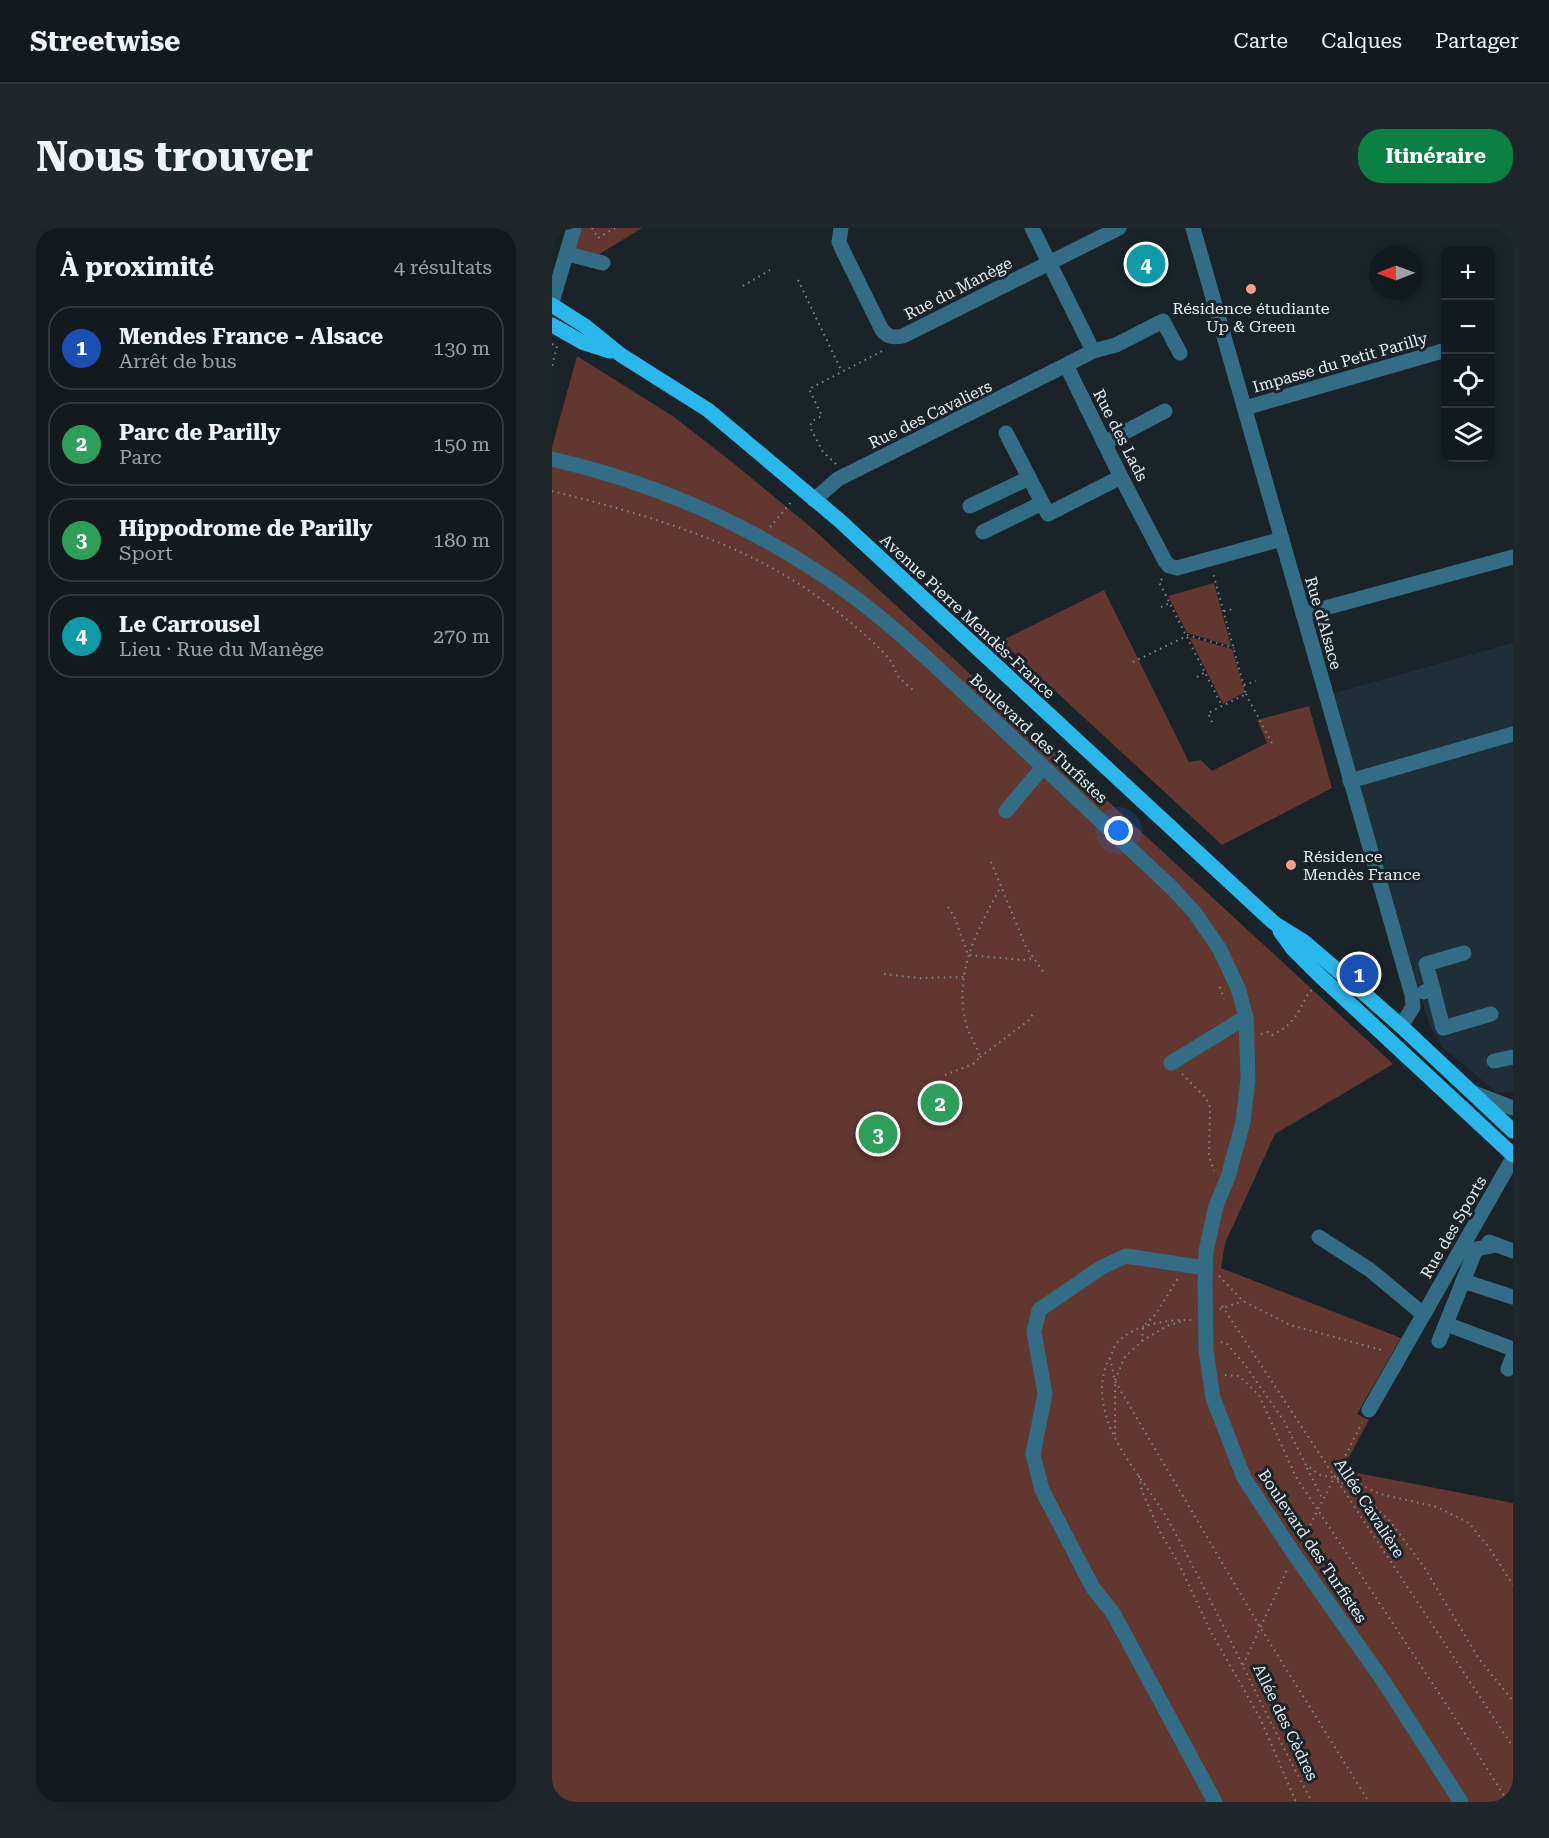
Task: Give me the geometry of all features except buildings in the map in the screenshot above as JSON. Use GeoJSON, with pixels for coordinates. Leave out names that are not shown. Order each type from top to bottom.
{"type":"FeatureCollection","features":[{"type":"Feature","properties":{"kind":"main road","name":"Avenue Pierre Mendès-France"},"geometry":{"type":"LineString","coordinates":[[552,303],[621,355],[708,410],[838,520],[1298,945]]}},
{"type":"Feature","properties":{"kind":"main road","name":"Avenue Pierre Mendès-France"},"geometry":{"type":"LineString","coordinates":[[552,325],[582,342],[621,355]]}},
{"type":"Feature","properties":{"kind":"main road"},"geometry":{"type":"LineString","coordinates":[[1298,945],[1324,980],[1513,1157]]}},
{"type":"Feature","properties":{"kind":"main road"},"geometry":{"type":"LineString","coordinates":[[1298,945],[1401,1026],[1513,1131]]}},
{"type":"Feature","properties":{"kind":"street"},"geometry":{"type":"LineString","coordinates":[[552,303],[574,228]]}},
{"type":"Feature","properties":{"kind":"street","name":"Rue du Manège"},"geometry":{"type":"LineString","coordinates":[[840,228],[839,242],[843,251],[882,330],[891,337],[903,336],[1119,228]]}},
{"type":"Feature","properties":{"kind":"street"},"geometry":{"type":"LineString","coordinates":[[1032,228],[1093,351]]}},
{"type":"Feature","properties":{"kind":"street","name":"Rue d'Alsace"},"geometry":{"type":"LineString","coordinates":[[1193,228],[1412,995]]}},
{"type":"Feature","properties":{"kind":"street"},"geometry":{"type":"LineString","coordinates":[[567,254],[603,263]]}},
{"type":"Feature","properties":{"kind":"street"},"geometry":{"type":"LineString","coordinates":[[1066,366],[1093,351],[1116,345],[1163,321],[1180,353]]}},
{"type":"Feature","properties":{"kind":"street","name":"Impasse du Petit Parilly"},"geometry":{"type":"LineString","coordinates":[[1245,408],[1441,351]]}},
{"type":"Feature","properties":{"kind":"street","name":"Rue des Lads"},"geometry":{"type":"LineString","coordinates":[[1066,366],[1121,477],[1165,561],[1170,566]]}},
{"type":"Feature","properties":{"kind":"street","name":"Rue des Cavaliers"},"geometry":{"type":"LineString","coordinates":[[814,500],[838,478],[1066,366]]}},
{"type":"Feature","properties":{"kind":"street"},"geometry":{"type":"LineString","coordinates":[[1104,443],[1165,411]]}},
{"type":"Feature","properties":{"kind":"street"},"geometry":{"type":"LineString","coordinates":[[1006,433],[1048,514],[1121,477]]}},
{"type":"Feature","properties":{"kind":"street","name":"Boulevard des Turfistes"},"geometry":{"type":"LineString","coordinates":[[552,459],[665,493],[705,510],[760,545],[823,574],[874,611],[921,652],[1172,888],[1195,913],[1219,948],[1238,988],[1246,1017],[1248,1079],[1243,1122],[1228,1177],[1216,1206],[1206,1251],[1206,1336],[1214,1398],[1244,1478],[1384,1682],[1461,1802]]}},
{"type":"Feature","properties":{"kind":"street"},"geometry":{"type":"LineString","coordinates":[[970,506],[1029,478]]}},
{"type":"Feature","properties":{"kind":"street"},"geometry":{"type":"LineString","coordinates":[[983,532],[1042,502]]}},
{"type":"Feature","properties":{"kind":"street"},"geometry":{"type":"LineString","coordinates":[[1170,566],[1177,568],[1281,539]]}},
{"type":"Feature","properties":{"kind":"street"},"geometry":{"type":"LineString","coordinates":[[1303,614],[1513,557]]}},
{"type":"Feature","properties":{"kind":"street"},"geometry":{"type":"LineString","coordinates":[[1350,781],[1513,734]]}},
{"type":"Feature","properties":{"kind":"street"},"geometry":{"type":"LineString","coordinates":[[1006,811],[1043,767]]}},
{"type":"Feature","properties":{"kind":"street"},"geometry":{"type":"LineString","coordinates":[[1464,953],[1426,964],[1443,1028],[1491,1014]]}},
{"type":"Feature","properties":{"kind":"street"},"geometry":{"type":"LineString","coordinates":[[1401,1026],[1413,1007],[1412,995],[1433,990]]}},
{"type":"Feature","properties":{"kind":"street"},"geometry":{"type":"LineString","coordinates":[[1172,1062],[1246,1017]]}},
{"type":"Feature","properties":{"kind":"street"},"geometry":{"type":"LineString","coordinates":[[1494,1061],[1513,1057]]}},
{"type":"Feature","properties":{"kind":"street"},"geometry":{"type":"LineString","coordinates":[[1473,1092],[1513,1108]]}},
{"type":"Feature","properties":{"kind":"street","name":"Rue des Sports"},"geometry":{"type":"LineString","coordinates":[[1369,1410],[1513,1157]]}},
{"type":"Feature","properties":{"kind":"street"},"geometry":{"type":"LineString","coordinates":[[1471,1232],[1513,1251]]}},
{"type":"Feature","properties":{"kind":"street"},"geometry":{"type":"LineString","coordinates":[[1319,1237],[1370,1270],[1424,1314]]}},
{"type":"Feature","properties":{"kind":"street"},"geometry":{"type":"LineString","coordinates":[[1439,1341],[1476,1249],[1497,1245]]}},
{"type":"Feature","properties":{"kind":"street"},"geometry":{"type":"LineString","coordinates":[[1205,1274],[1185,1264],[1126,1256],[1102,1267],[1039,1310],[1034,1332],[1045,1394],[1033,1454],[1042,1490],[1093,1588],[1113,1613],[1215,1802]]}},
{"type":"Feature","properties":{"kind":"street"},"geometry":{"type":"LineString","coordinates":[[1463,1281],[1513,1297]]}},
{"type":"Feature","properties":{"kind":"street"},"geometry":{"type":"LineString","coordinates":[[1446,1324],[1513,1349]]}},
{"type":"Feature","properties":{"kind":"path"},"geometry":{"type":"LineString","coordinates":[[592,228],[598,238],[615,228]]}},
{"type":"Feature","properties":{"kind":"path"},"geometry":{"type":"LineString","coordinates":[[743,286],[770,270]]}},
{"type":"Feature","properties":{"kind":"path"},"geometry":{"type":"LineString","coordinates":[[798,280],[843,373]]}},
{"type":"Feature","properties":{"kind":"path"},"geometry":{"type":"LineString","coordinates":[[840,461],[835,464],[823,452],[810,427],[812,421],[822,416],[809,389],[890,348],[891,337]]}},
{"type":"Feature","properties":{"kind":"path"},"geometry":{"type":"LineString","coordinates":[[552,344],[557,346],[552,366]]}},
{"type":"Feature","properties":{"kind":"path"},"geometry":{"type":"LineString","coordinates":[[754,560],[760,545],[801,489]]}},
{"type":"Feature","properties":{"kind":"path"},"geometry":{"type":"LineString","coordinates":[[552,491],[621,508],[700,534],[780,573],[840,614],[891,662],[897,675],[915,692]]}},
{"type":"Feature","properties":{"kind":"path"},"geometry":{"type":"LineString","coordinates":[[1209,559],[1246,694],[1274,747]]}},
{"type":"Feature","properties":{"kind":"path"},"geometry":{"type":"LineString","coordinates":[[1170,566],[1159,582],[1222,706]]}},
{"type":"Feature","properties":{"kind":"path"},"geometry":{"type":"LineString","coordinates":[[1161,607],[1170,603]]}},
{"type":"Feature","properties":{"kind":"path"},"geometry":{"type":"LineString","coordinates":[[1224,611],[1233,609]]}},
{"type":"Feature","properties":{"kind":"path"},"geometry":{"type":"LineString","coordinates":[[1133,662],[1186,635],[1234,648]]}},
{"type":"Feature","properties":{"kind":"path"},"geometry":{"type":"LineString","coordinates":[[1197,677],[1205,672]]}},
{"type":"Feature","properties":{"kind":"path"},"geometry":{"type":"LineString","coordinates":[[1244,685],[1256,681]]}},
{"type":"Feature","properties":{"kind":"path"},"geometry":{"type":"LineString","coordinates":[[1212,722],[1208,713],[1246,694]]}},
{"type":"Feature","properties":{"kind":"path"},"geometry":{"type":"LineString","coordinates":[[991,862],[1026,947],[1044,973]]}},
{"type":"Feature","properties":{"kind":"path"},"geometry":{"type":"LineString","coordinates":[[980,1057],[967,1026],[964,1009],[964,977],[968,955],[975,936],[1001,886]]}},
{"type":"Feature","properties":{"kind":"path"},"geometry":{"type":"LineString","coordinates":[[948,907],[954,916],[968,955]]}},
{"type":"Feature","properties":{"kind":"path"},"geometry":{"type":"LineString","coordinates":[[968,955],[1023,960],[1033,958]]}},
{"type":"Feature","properties":{"kind":"path"},"geometry":{"type":"LineString","coordinates":[[884,974],[919,978],[964,977]]}},
{"type":"Feature","properties":{"kind":"path"},"geometry":{"type":"LineString","coordinates":[[1255,1035],[1268,1032],[1272,1035],[1283,1030],[1301,1008],[1306,995],[1324,980]]}},
{"type":"Feature","properties":{"kind":"path"},"geometry":{"type":"LineString","coordinates":[[945,1075],[973,1064],[1028,1022],[1035,1011]]}},
{"type":"Feature","properties":{"kind":"path"},"geometry":{"type":"LineString","coordinates":[[1172,1062],[1206,1098],[1210,1107],[1209,1156],[1216,1176]]}},
{"type":"Feature","properties":{"kind":"path"},"geometry":{"type":"LineString","coordinates":[[1142,1341],[1143,1327],[1156,1314],[1185,1264]]}},
{"type":"Feature","properties":{"kind":"path"},"geometry":{"type":"LineString","coordinates":[[1205,1274],[1215,1272],[1243,1301],[1290,1325],[1400,1355]]}},
{"type":"Feature","properties":{"kind":"path","name":"Allée Cavalière"},"geometry":{"type":"LineString","coordinates":[[1205,1274],[1223,1307],[1513,1747]]}},
{"type":"Feature","properties":{"kind":"path"},"geometry":{"type":"LineString","coordinates":[[1243,1301],[1223,1307],[1206,1320],[1174,1319],[1130,1333],[1116,1344],[1106,1366],[1102,1386],[1105,1415],[1115,1438],[1171,1525],[1243,1666]]}},
{"type":"Feature","properties":{"kind":"path"},"geometry":{"type":"LineString","coordinates":[[1115,1381],[1124,1358],[1142,1341],[1167,1326],[1186,1320]]}},
{"type":"Feature","properties":{"kind":"path"},"geometry":{"type":"LineString","coordinates":[[1206,1336],[1227,1344],[1245,1365],[1284,1421],[1323,1500]]}},
{"type":"Feature","properties":{"kind":"path"},"geometry":{"type":"LineString","coordinates":[[1110,1358],[1115,1381],[1115,1438]]}},
{"type":"Feature","properties":{"kind":"path"},"geometry":{"type":"LineString","coordinates":[[1210,1374],[1239,1376],[1259,1395],[1296,1477],[1422,1666],[1508,1802]]}},
{"type":"Feature","properties":{"kind":"path"},"geometry":{"type":"LineString","coordinates":[[1115,1381],[1260,1627],[1369,1802]]}},
{"type":"Feature","properties":{"kind":"path","name":"Allée des Cèdres"},"geometry":{"type":"LineString","coordinates":[[1312,1802],[1243,1666],[1294,1554],[1369,1410]]}},
{"type":"Feature","properties":{"kind":"path"},"geometry":{"type":"LineString","coordinates":[[1305,1465],[1320,1474],[1353,1481],[1380,1494],[1437,1508],[1469,1523],[1490,1549],[1513,1585]]}},
{"type":"Feature","properties":{"kind":"path"},"geometry":{"type":"LineString","coordinates":[[1138,1474],[1142,1491],[1160,1532],[1179,1564],[1210,1630],[1261,1720],[1296,1802]]}},
{"type":"Feature","properties":{"kind":"path"},"geometry":{"type":"LineString","coordinates":[[1335,1477],[1364,1497],[1390,1521],[1424,1567],[1479,1659],[1513,1701]]}},
{"type":"Feature","properties":{"kind":"shaded area"},"geometry":{"type":"Polygon","coordinates":[[[581,228],[642,228],[598,255],[575,249],[581,228]]]}},
{"type":"Feature","properties":{"kind":"shaded area"},"geometry":{"type":"Polygon","coordinates":[[[577,356],[674,417],[813,529],[1393,1064],[1275,1134],[1225,1243],[1221,1268],[1401,1338],[1357,1414],[1369,1420],[1342,1470],[1513,1503],[1513,1802],[552,1802],[552,447],[577,356]]]}},
{"type":"Feature","properties":{"kind":"shaded area"},"geometry":{"type":"Polygon","coordinates":[[[1214,583],[1231,646],[1187,633],[1168,596],[1214,583]]]}},
{"type":"Feature","properties":{"kind":"shaded area"},"geometry":{"type":"Polygon","coordinates":[[[1104,590],[1189,762],[1201,760],[1212,771],[1267,743],[1257,720],[1309,706],[1332,788],[1222,845],[1001,641],[1104,590]]]}},
{"type":"Feature","properties":{"kind":"shaded area"},"geometry":{"type":"Polygon","coordinates":[[[1189,637],[1232,649],[1245,692],[1223,704],[1189,637]]]}},
{"type":"Feature","properties":{"kind":"shaded area"},"geometry":{"type":"Polygon","coordinates":[[[1513,643],[1513,1092],[1497,1092],[1443,1048],[1429,1024],[1334,693],[1513,643]]]}},
{"type":"Feature","properties":{"kind":"place","name":"Le Carrousel"},"geometry":{"type":"Point","coordinates":[1146,264]}},
{"type":"Feature","properties":{"kind":"place","name":"Résidence étudiante Up & Green"},"geometry":{"type":"Point","coordinates":[1251,289]}},
{"type":"Feature","properties":{"kind":"place","name":"Résidence Mendès France"},"geometry":{"type":"Point","coordinates":[1291,865]}},
{"type":"Feature","properties":{"kind":"place","name":"Mendes France - Alsace"},"geometry":{"type":"Point","coordinates":[1359,974]}},
{"type":"Feature","properties":{"kind":"place","name":"Parc de Parilly"},"geometry":{"type":"Point","coordinates":[940,1103]}},
{"type":"Feature","properties":{"kind":"place","name":"Hippodrome de Parilly"},"geometry":{"type":"Point","coordinates":[878,1134]}}]}
